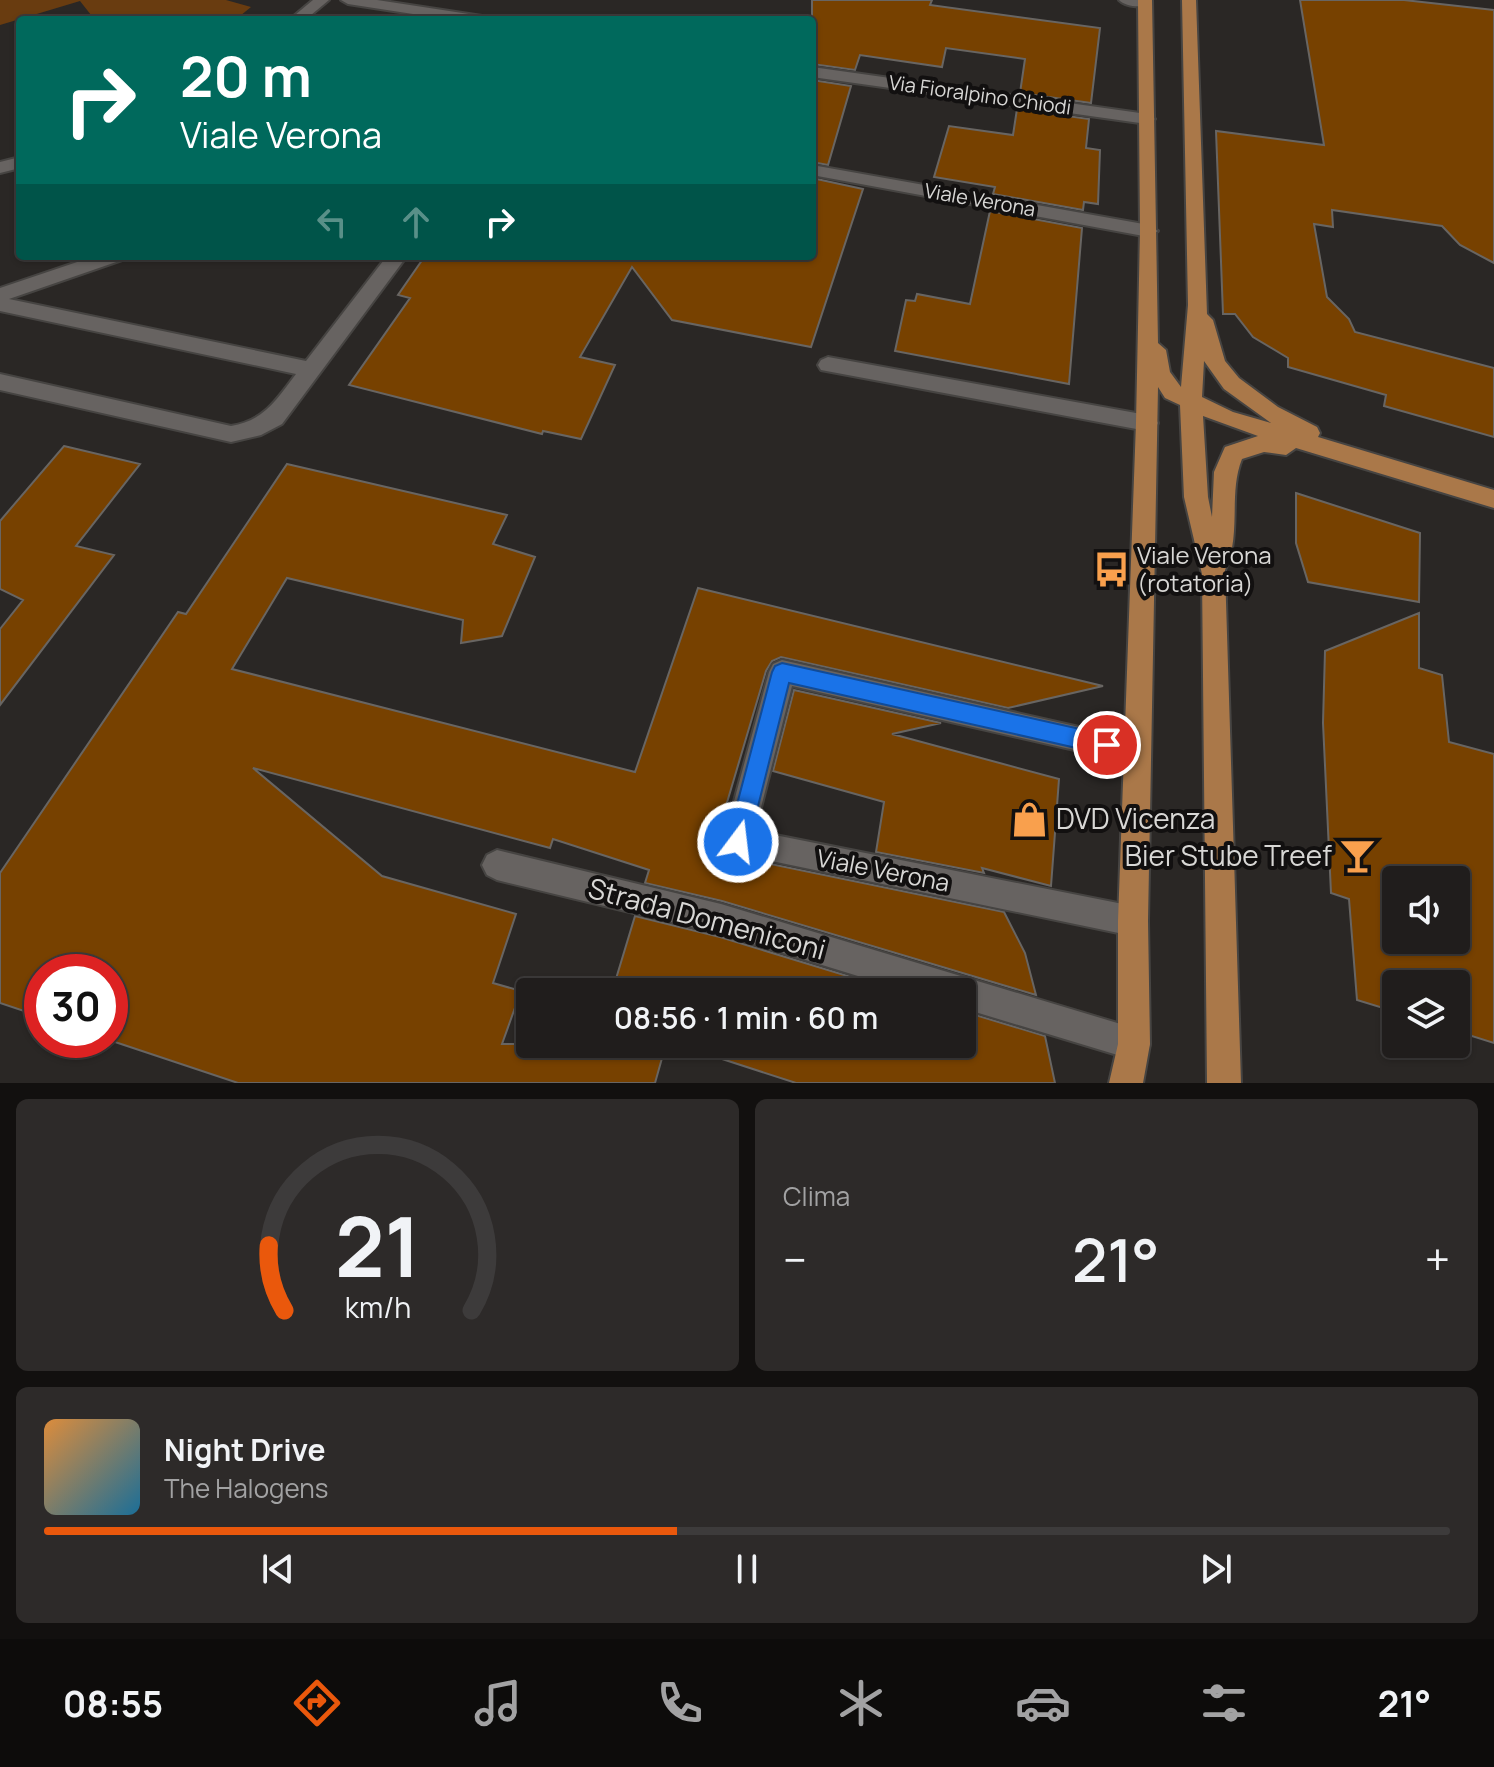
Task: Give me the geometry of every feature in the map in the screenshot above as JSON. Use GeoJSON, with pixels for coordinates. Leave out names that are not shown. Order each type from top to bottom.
{"type":"FeatureCollection","features":[{"type":"Feature","properties":{"kind":"main road"},"geometry":{"type":"LineString","coordinates":[[1189,0],[1198,305],[1191,401],[1196,497],[1214,574]]}},
{"type":"Feature","properties":{"kind":"main road"},"geometry":{"type":"LineString","coordinates":[[1126,1083],[1134,1044],[1136,751],[1147,423],[1147,119],[1138,1]]}},
{"type":"Feature","properties":{"kind":"main road"},"geometry":{"type":"LineString","coordinates":[[1148,296],[1160,374],[1173,392],[1248,426],[1494,499]]}},
{"type":"Feature","properties":{"kind":"main road"},"geometry":{"type":"LineString","coordinates":[[1198,305],[1216,365],[1239,390],[1275,416],[1377,464]]}},
{"type":"Feature","properties":{"kind":"main road"},"geometry":{"type":"LineString","coordinates":[[1224,1083],[1214,574],[1225,513],[1225,472],[1233,453],[1264,443],[1324,450]]}},
{"type":"Feature","properties":{"kind":"street"},"geometry":{"type":"LineString","coordinates":[[301,16],[322,0]]}},
{"type":"Feature","properties":{"kind":"street"},"geometry":{"type":"LineString","coordinates":[[348,0],[455,16]]}},
{"type":"Feature","properties":{"kind":"street","name":"Via Fioralpino Chiodi"},"geometry":{"type":"LineString","coordinates":[[816,73],[1147,119]]}},
{"type":"Feature","properties":{"kind":"street","name":"Viale Verona"},"geometry":{"type":"LineString","coordinates":[[816,171],[1149,231]]}},
{"type":"Feature","properties":{"kind":"street"},"geometry":{"type":"LineString","coordinates":[[0,295],[103,260]]}},
{"type":"Feature","properties":{"kind":"street"},"geometry":{"type":"LineString","coordinates":[[0,382],[231,434],[262,427],[274,418],[312,370],[394,260]]}},
{"type":"Feature","properties":{"kind":"street"},"geometry":{"type":"LineString","coordinates":[[0,304],[312,370]]}},
{"type":"Feature","properties":{"kind":"street"},"geometry":{"type":"LineString","coordinates":[[828,365],[1147,423]]}},
{"type":"Feature","properties":{"kind":"street","name":"Viale Verona"},"geometry":{"type":"LineString","coordinates":[[1133,921],[738,842],[782,672],[1136,751]]}},
{"type":"Feature","properties":{"kind":"street","name":"Strada Domeniconi"},"geometry":{"type":"LineString","coordinates":[[497,865],[721,919],[916,978]]}},
{"type":"Feature","properties":{"kind":"street","name":"Strada Domeniconi"},"geometry":{"type":"LineString","coordinates":[[976,996],[1134,1044]]}},
{"type":"Feature","properties":{"kind":"shaded area"},"geometry":{"type":"Polygon","coordinates":[[[0,0],[226,0],[251,7],[240,16],[92,16],[80,1],[30,16],[16,16],[16,20],[0,25],[0,0]]]}},
{"type":"Feature","properties":{"kind":"building"},"geometry":{"type":"Polygon","coordinates":[[[812,0],[932,0],[930,5],[1100,28],[1091,103],[1020,93],[1025,59],[946,48],[942,67],[860,55],[855,70],[816,65],[816,16],[812,16],[812,0]]]}},
{"type":"Feature","properties":{"kind":"building"},"geometry":{"type":"Polygon","coordinates":[[[1300,0],[1404,0],[1494,10],[1494,263],[1460,245],[1442,226],[1332,210],[1333,227],[1314,224],[1327,297],[1349,319],[1355,332],[1494,368],[1494,437],[1384,406],[1386,395],[1288,367],[1288,358],[1253,337],[1235,314],[1223,314],[1216,131],[1324,145],[1300,0]]]}},
{"type":"Feature","properties":{"kind":"building"},"geometry":{"type":"Polygon","coordinates":[[[816,81],[851,86],[828,165],[816,163],[816,81]]]}},
{"type":"Feature","properties":{"kind":"building"},"geometry":{"type":"Polygon","coordinates":[[[1017,109],[1089,119],[1086,148],[1100,150],[1098,204],[1084,202],[1083,210],[993,194],[995,187],[934,177],[949,126],[1013,135],[1017,109]]]}},
{"type":"Feature","properties":{"kind":"building"},"geometry":{"type":"Polygon","coordinates":[[[816,179],[863,189],[811,347],[672,320],[632,267],[580,357],[615,365],[581,439],[543,431],[542,434],[349,385],[410,298],[398,295],[422,260],[816,260],[816,179]]]}},
{"type":"Feature","properties":{"kind":"building"},"geometry":{"type":"Polygon","coordinates":[[[990,211],[1082,228],[1069,384],[895,351],[906,300],[915,301],[917,294],[970,304],[990,211]]]}},
{"type":"Feature","properties":{"kind":"building"},"geometry":{"type":"Polygon","coordinates":[[[64,446],[140,464],[76,546],[114,555],[0,705],[0,629],[23,600],[0,589],[0,521],[64,446]]]}},
{"type":"Feature","properties":{"kind":"building"},"geometry":{"type":"Polygon","coordinates":[[[287,464],[507,515],[493,544],[535,557],[502,636],[461,643],[463,620],[287,578],[232,669],[635,772],[698,588],[1103,686],[1008,708],[781,657],[772,661],[766,671],[715,843],[721,845],[727,855],[1004,912],[1025,953],[1036,995],[722,901],[645,883],[649,870],[553,839],[550,848],[253,768],[382,876],[516,914],[493,983],[516,990],[516,1005],[502,1044],[516,1044],[516,1058],[662,1058],[655,1083],[238,1083],[128,1046],[128,954],[24,954],[24,1011],[0,1003],[0,873],[178,612],[186,614],[287,464]]]}},
{"type":"Feature","properties":{"kind":"building"},"geometry":{"type":"Polygon","coordinates":[[[1296,493],[1420,533],[1419,602],[1308,582],[1296,543],[1296,493]]]}},
{"type":"Feature","properties":{"kind":"building"},"geometry":{"type":"Polygon","coordinates":[[[1419,613],[1419,668],[1442,675],[1449,742],[1494,754],[1494,1043],[1470,1035],[1470,970],[1382,970],[1382,1008],[1357,1000],[1349,899],[1331,893],[1323,723],[1325,651],[1419,613]]]}},
{"type":"Feature","properties":{"kind":"building"},"geometry":{"type":"Polygon","coordinates":[[[794,690],[941,723],[892,734],[1059,779],[1051,886],[982,868],[984,873],[876,852],[884,802],[773,771],[794,690]]]}},
{"type":"Feature","properties":{"kind":"building"},"geometry":{"type":"Polygon","coordinates":[[[635,916],[720,937],[854,978],[616,978],[635,916]]]}},
{"type":"Feature","properties":{"kind":"building"},"geometry":{"type":"Polygon","coordinates":[[[976,1015],[1045,1036],[1055,1083],[796,1083],[719,1058],[976,1058],[976,1015]]]}},
{"type":"Feature","properties":{"kind":"place","name":"Viale Verona (rotatoria)"},"geometry":{"type":"Point","coordinates":[1111,570]}},
{"type":"Feature","properties":{"kind":"place","name":"DVD Vicenza"},"geometry":{"type":"Point","coordinates":[1030,819]}},
{"type":"Feature","properties":{"kind":"place","name":"Bier Stube Treef"},"geometry":{"type":"Point","coordinates":[1358,856]}},
{"type":"Feature","properties":{"kind":"route"},"geometry":{"type":"LineString","coordinates":[[738,842],[782,672],[1107,745]]}}]}
